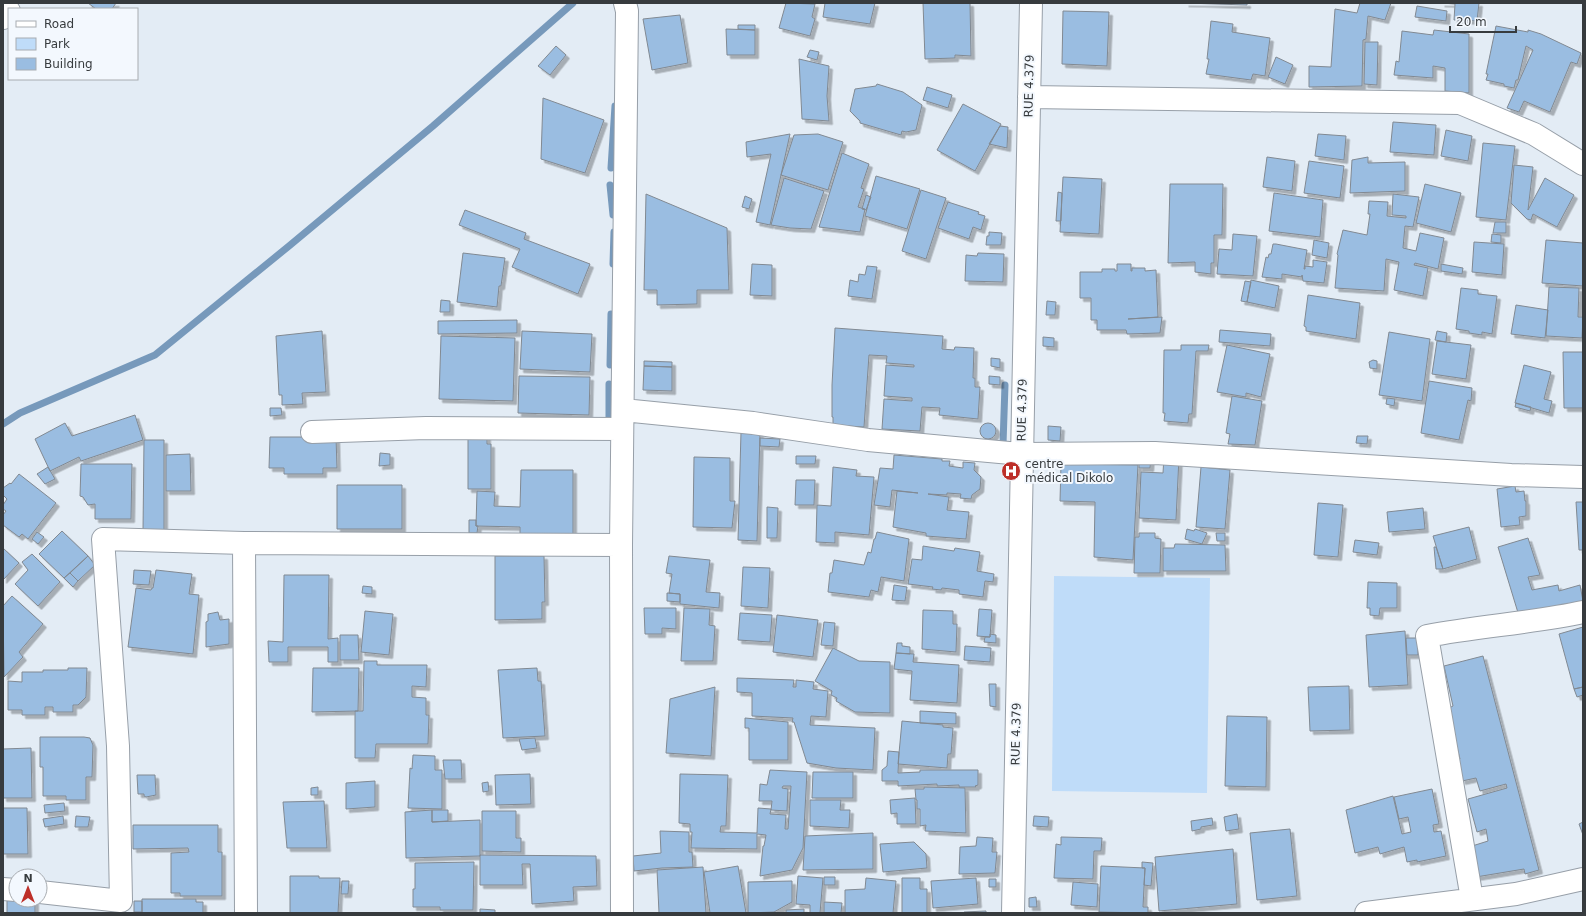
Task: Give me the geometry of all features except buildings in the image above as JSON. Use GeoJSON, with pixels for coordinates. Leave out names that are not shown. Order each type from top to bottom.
{"type":"FeatureCollection","features":[{"type":"Feature","properties":{"kind":"street"},"geometry":{"type":"LineString","coordinates":[[622,913],[621,545],[627,10],[625,3]]}},
{"type":"Feature","properties":{"kind":"street","name":"RUE 4.379"},"geometry":{"type":"LineString","coordinates":[[1013,913],[1031,3]]}},
{"type":"Feature","properties":{"kind":"street"},"geometry":{"type":"LineString","coordinates":[[1029,98],[1460,103],[1534,134],[1583,164]]}},
{"type":"Feature","properties":{"kind":"street"},"geometry":{"type":"LineString","coordinates":[[312,432],[623,420],[753,423],[868,440],[1021,454],[1155,453],[1503,474],[1583,477]]}},
{"type":"Feature","properties":{"kind":"street"},"geometry":{"type":"LineString","coordinates":[[48,893],[121,907],[118,746],[103,539],[244,543],[621,545]]}},
{"type":"Feature","properties":{"kind":"street"},"geometry":{"type":"LineString","coordinates":[[244,543],[246,913]]}},
{"type":"Feature","properties":{"kind":"street"},"geometry":{"type":"LineString","coordinates":[[1472,899],[1427,636],[1563,617],[1583,612]]}},
{"type":"Feature","properties":{"kind":"street"},"geometry":{"type":"LineString","coordinates":[[1366,913],[1472,899],[1516,903],[1583,879]]}},
{"type":"Feature","properties":{"kind":"green space"},"geometry":{"type":"Polygon","coordinates":[[[1054,576],[1210,578],[1207,793],[1052,791],[1054,576]]]}},
{"type":"Feature","properties":{"kind":"waterway"},"geometry":{"type":"LineString","coordinates":[[3,424],[20,413],[155,355],[433,126],[573,3]]}},
{"type":"Feature","properties":{"kind":"waterway"},"geometry":{"type":"LineString","coordinates":[[611,168],[615,106]]}},
{"type":"Feature","properties":{"kind":"waterway"},"geometry":{"type":"LineString","coordinates":[[610,185],[613,215]]}},
{"type":"Feature","properties":{"kind":"waterway"},"geometry":{"type":"LineString","coordinates":[[613,264],[614,232]]}},
{"type":"Feature","properties":{"kind":"waterway"},"geometry":{"type":"LineString","coordinates":[[610,365],[611,314]]}},
{"type":"Feature","properties":{"kind":"waterway"},"geometry":{"type":"LineString","coordinates":[[609,384],[609,418]]}},
{"type":"Feature","properties":{"kind":"waterway"},"geometry":{"type":"LineString","coordinates":[[1003,444],[1005,385]]}},
{"type":"Feature","properties":{"kind":"place","name":"centre médical Dikolo"},"geometry":{"type":"Point","coordinates":[1011,471]}}]}
